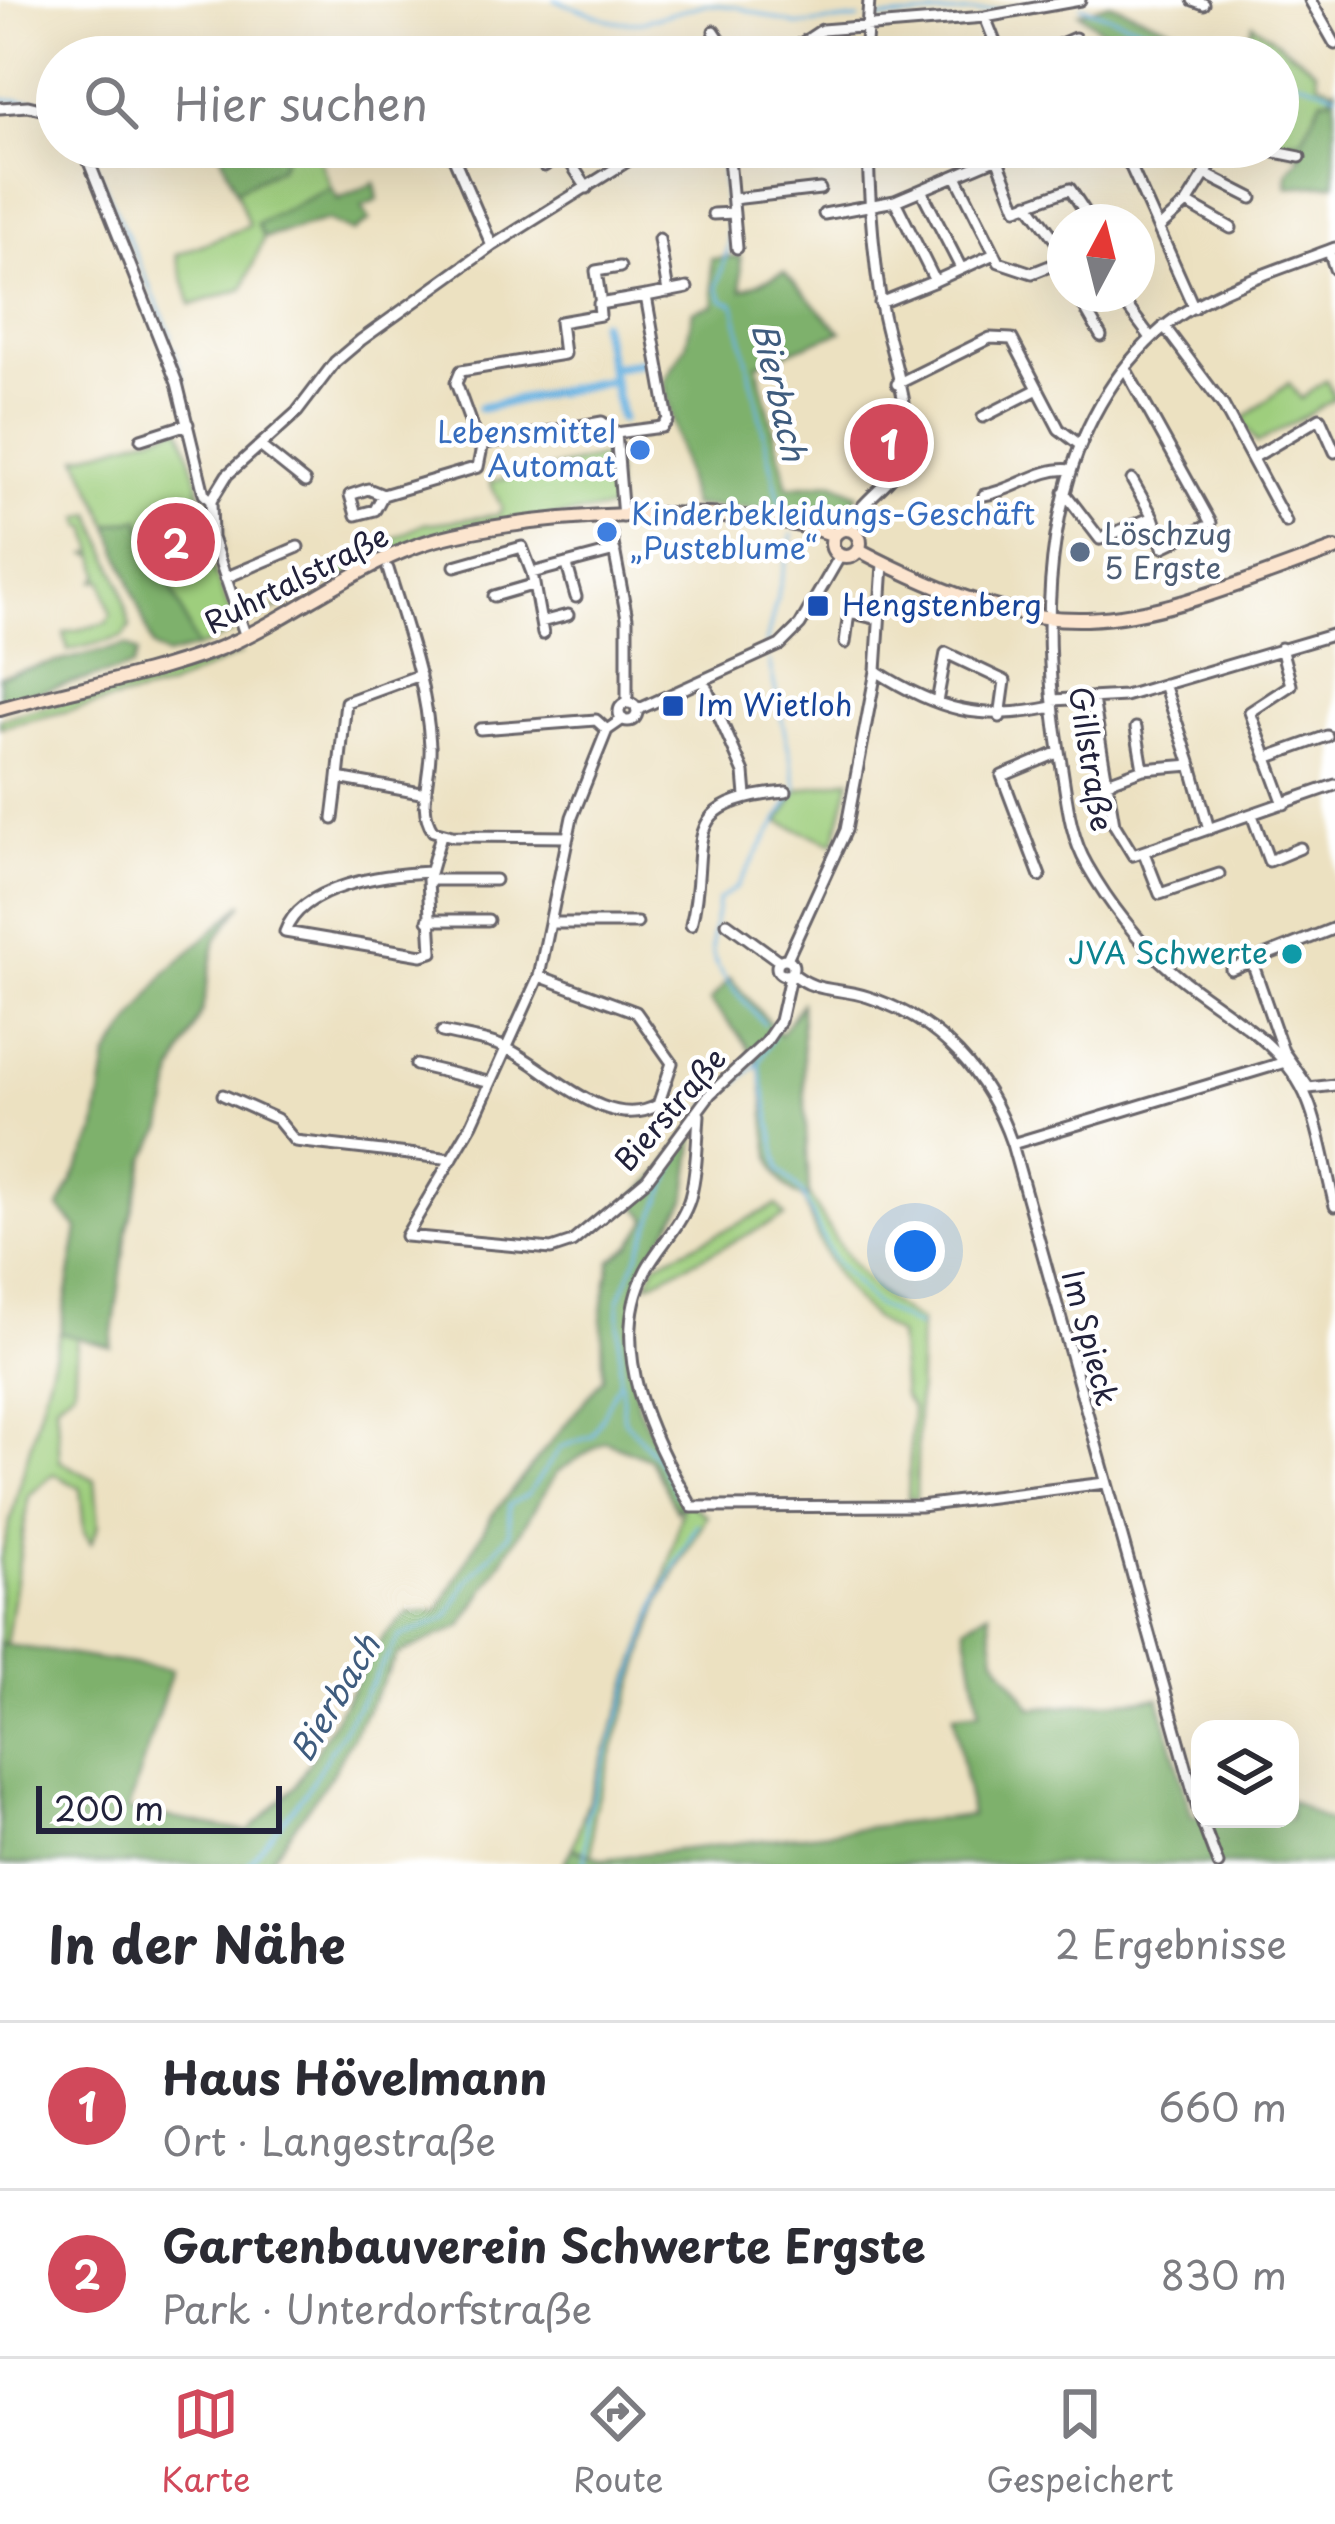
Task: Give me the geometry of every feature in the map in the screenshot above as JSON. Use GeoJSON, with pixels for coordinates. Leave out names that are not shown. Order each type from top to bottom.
{"type":"FeatureCollection","features":[{"type":"Feature","properties":{"kind":"main road","name":"Ruhrtalstraße"},"geometry":{"type":"LineString","coordinates":[[0,709],[246,637],[416,546],[510,528],[623,518],[773,518],[834,536]]}},
{"type":"Feature","properties":{"kind":"main road"},"geometry":{"type":"LineString","coordinates":[[859,550],[860,539],[848,529],[834,536],[833,549],[840,556],[859,550],[976,604],[1052,620],[1132,618],[1335,549]]}},
{"type":"Feature","properties":{"kind":"street"},"geometry":{"type":"LineString","coordinates":[[864,36],[869,0]]}},
{"type":"Feature","properties":{"kind":"street"},"geometry":{"type":"LineString","coordinates":[[813,36],[822,30],[863,24],[985,17],[1080,0]]}},
{"type":"Feature","properties":{"kind":"street"},"geometry":{"type":"LineString","coordinates":[[1310,0],[1335,44]]}},
{"type":"Feature","properties":{"kind":"street"},"geometry":{"type":"LineString","coordinates":[[985,17],[993,36]]}},
{"type":"Feature","properties":{"kind":"street"},"geometry":{"type":"LineString","coordinates":[[714,31],[717,36]]}},
{"type":"Feature","properties":{"kind":"street"},"geometry":{"type":"LineString","coordinates":[[0,108],[36,108]]}},
{"type":"Feature","properties":{"kind":"street"},"geometry":{"type":"LineString","coordinates":[[92,168],[163,343],[204,494],[211,501]]}},
{"type":"Feature","properties":{"kind":"street"},"geometry":{"type":"LineString","coordinates":[[458,168],[492,246]]}},
{"type":"Feature","properties":{"kind":"street"},"geometry":{"type":"LineString","coordinates":[[577,168],[587,188]]}},
{"type":"Feature","properties":{"kind":"street"},"geometry":{"type":"LineString","coordinates":[[246,637],[214,550],[211,501],[227,476],[297,412],[335,362],[492,246],[618,168]]}},
{"type":"Feature","properties":{"kind":"street"},"geometry":{"type":"LineString","coordinates":[[730,168],[733,199],[725,213],[737,248]]}},
{"type":"Feature","properties":{"kind":"street"},"geometry":{"type":"LineString","coordinates":[[848,529],[859,505],[891,479],[905,454],[906,417],[880,303],[868,168]]}},
{"type":"Feature","properties":{"kind":"street"},"geometry":{"type":"LineString","coordinates":[[824,214],[895,200],[974,168]]}},
{"type":"Feature","properties":{"kind":"street"},"geometry":{"type":"LineString","coordinates":[[1001,168],[1017,208],[1070,189],[1080,204]]}},
{"type":"Feature","properties":{"kind":"street"},"geometry":{"type":"LineString","coordinates":[[1132,168],[1194,308]]}},
{"type":"Feature","properties":{"kind":"street"},"geometry":{"type":"LineString","coordinates":[[1159,228],[1187,203],[1208,168]]}},
{"type":"Feature","properties":{"kind":"street"},"geometry":{"type":"LineString","coordinates":[[1204,174],[1252,198]]}},
{"type":"Feature","properties":{"kind":"street"},"geometry":{"type":"LineString","coordinates":[[956,176],[992,255],[1021,272],[1047,266]]}},
{"type":"Feature","properties":{"kind":"street"},"geometry":{"type":"LineString","coordinates":[[733,199],[820,189]]}},
{"type":"Feature","properties":{"kind":"street"},"geometry":{"type":"LineString","coordinates":[[921,190],[962,268]]}},
{"type":"Feature","properties":{"kind":"street"},"geometry":{"type":"LineString","coordinates":[[895,200],[935,281]]}},
{"type":"Feature","properties":{"kind":"street"},"geometry":{"type":"LineString","coordinates":[[1028,203],[1047,234]]}},
{"type":"Feature","properties":{"kind":"street"},"geometry":{"type":"LineString","coordinates":[[1187,203],[1231,228]]}},
{"type":"Feature","properties":{"kind":"street"},"geometry":{"type":"LineString","coordinates":[[659,239],[668,292]]}},
{"type":"Feature","properties":{"kind":"street"},"geometry":{"type":"LineString","coordinates":[[1332,250],[1335,269]]}},
{"type":"Feature","properties":{"kind":"street","name":"Gillstraße"},"geometry":{"type":"LineString","coordinates":[[1332,250],[1194,308],[1150,338],[1080,445],[1071,470],[1055,543],[1052,620],[1053,703],[1080,850],[1105,891],[1172,972],[1260,1036],[1282,1063],[1308,1100],[1335,1206]]}},
{"type":"Feature","properties":{"kind":"street"},"geometry":{"type":"LineString","coordinates":[[880,303],[992,255]]}},
{"type":"Feature","properties":{"kind":"street"},"geometry":{"type":"LineString","coordinates":[[568,368],[560,322],[600,315],[596,271],[620,267]]}},
{"type":"Feature","properties":{"kind":"street"},"geometry":{"type":"LineString","coordinates":[[601,304],[687,288]]}},
{"type":"Feature","properties":{"kind":"street"},"geometry":{"type":"LineString","coordinates":[[483,442],[602,422],[616,433],[662,427],[668,420],[646,296]]}},
{"type":"Feature","properties":{"kind":"street"},"geometry":{"type":"LineString","coordinates":[[1088,312],[1101,335]]}},
{"type":"Feature","properties":{"kind":"street"},"geometry":{"type":"LineString","coordinates":[[1131,312],[1150,338]]}},
{"type":"Feature","properties":{"kind":"street"},"geometry":{"type":"LineString","coordinates":[[1164,326],[1207,382],[1286,522]]}},
{"type":"Feature","properties":{"kind":"street"},"geometry":{"type":"LineString","coordinates":[[897,384],[1001,335],[1017,346],[1064,436],[1080,445]]}},
{"type":"Feature","properties":{"kind":"street"},"geometry":{"type":"LineString","coordinates":[[383,495],[478,467],[483,442],[465,412],[456,382],[461,371],[564,354]]}},
{"type":"Feature","properties":{"kind":"street"},"geometry":{"type":"LineString","coordinates":[[1126,370],[1208,525],[1163,547],[1132,480]]}},
{"type":"Feature","properties":{"kind":"street"},"geometry":{"type":"LineString","coordinates":[[983,417],[1038,389]]}},
{"type":"Feature","properties":{"kind":"street"},"geometry":{"type":"LineString","coordinates":[[1253,458],[1320,418],[1335,452]]}},
{"type":"Feature","properties":{"kind":"street"},"geometry":{"type":"LineString","coordinates":[[141,439],[188,424]]}},
{"type":"Feature","properties":{"kind":"street"},"geometry":{"type":"LineString","coordinates":[[616,433],[623,518]]}},
{"type":"Feature","properties":{"kind":"street"},"geometry":{"type":"LineString","coordinates":[[260,446],[305,482]]}},
{"type":"Feature","properties":{"kind":"street"},"geometry":{"type":"LineString","coordinates":[[984,495],[1002,493],[1047,472],[1071,470]]}},
{"type":"Feature","properties":{"kind":"street"},"geometry":{"type":"LineString","coordinates":[[1064,492],[1100,538],[1153,517]]}},
{"type":"Feature","properties":{"kind":"street"},"geometry":{"type":"LineString","coordinates":[[611,533],[628,618],[627,703]]}},
{"type":"Feature","properties":{"kind":"street"},"geometry":{"type":"LineString","coordinates":[[225,578],[298,547]]}},
{"type":"Feature","properties":{"kind":"street"},"geometry":{"type":"LineString","coordinates":[[455,566],[522,547],[542,628],[568,615]]}},
{"type":"Feature","properties":{"kind":"street"},"geometry":{"type":"LineString","coordinates":[[494,596],[567,565],[615,551]]}},
{"type":"Feature","properties":{"kind":"street"},"geometry":{"type":"LineString","coordinates":[[223,1095],[277,1119],[295,1141],[452,1159],[539,976],[568,837],[607,730],[623,718],[634,718],[637,710],[788,639],[840,556]]}},
{"type":"Feature","properties":{"kind":"street"},"geometry":{"type":"LineString","coordinates":[[783,960],[847,830],[876,671],[883,564]]}},
{"type":"Feature","properties":{"kind":"street"},"geometry":{"type":"LineString","coordinates":[[567,565],[576,596]]}},
{"type":"Feature","properties":{"kind":"street"},"geometry":{"type":"LineString","coordinates":[[388,569],[420,675],[431,755],[428,823],[442,835],[568,837]]}},
{"type":"Feature","properties":{"kind":"street"},"geometry":{"type":"LineString","coordinates":[[845,643],[849,612],[878,619]]}},
{"type":"Feature","properties":{"kind":"street"},"geometry":{"type":"LineString","coordinates":[[876,671],[937,702],[1000,716],[1164,684],[1335,634]]}},
{"type":"Feature","properties":{"kind":"street"},"geometry":{"type":"LineString","coordinates":[[1281,647],[1291,685],[1252,707],[1283,804]]}},
{"type":"Feature","properties":{"kind":"street"},"geometry":{"type":"LineString","coordinates":[[937,702],[946,653],[1005,681],[1000,716]]}},
{"type":"Feature","properties":{"kind":"street"},"geometry":{"type":"LineString","coordinates":[[333,819],[346,702],[420,675]]}},
{"type":"Feature","properties":{"kind":"street"},"geometry":{"type":"LineString","coordinates":[[704,682],[744,773],[746,796]]}},
{"type":"Feature","properties":{"kind":"street"},"geometry":{"type":"LineString","coordinates":[[1164,684],[1209,829]]}},
{"type":"Feature","properties":{"kind":"street"},"geometry":{"type":"LineString","coordinates":[[1093,699],[1117,833],[1138,854],[1160,894],[1219,874]]}},
{"type":"Feature","properties":{"kind":"street"},"geometry":{"type":"LineString","coordinates":[[627,703],[637,710]]}},
{"type":"Feature","properties":{"kind":"street"},"geometry":{"type":"LineString","coordinates":[[623,718],[620,707],[627,703]]}},
{"type":"Feature","properties":{"kind":"street"},"geometry":{"type":"LineString","coordinates":[[480,729],[562,718],[596,720],[607,730]]}},
{"type":"Feature","properties":{"kind":"street"},"geometry":{"type":"LineString","coordinates":[[1136,728],[1143,769]]}},
{"type":"Feature","properties":{"kind":"street"},"geometry":{"type":"LineString","coordinates":[[1266,758],[1327,736]]}},
{"type":"Feature","properties":{"kind":"street"},"geometry":{"type":"LineString","coordinates":[[1040,876],[1002,776],[1059,752]]}},
{"type":"Feature","properties":{"kind":"street"},"geometry":{"type":"LineString","coordinates":[[1105,783],[1143,769],[1191,765]]}},
{"type":"Feature","properties":{"kind":"street"},"geometry":{"type":"LineString","coordinates":[[338,778],[426,794]]}},
{"type":"Feature","properties":{"kind":"street"},"geometry":{"type":"LineString","coordinates":[[1138,854],[1335,785]]}},
{"type":"Feature","properties":{"kind":"street"},"geometry":{"type":"LineString","coordinates":[[691,925],[699,838],[721,806],[746,796],[786,792]]}},
{"type":"Feature","properties":{"kind":"street"},"geometry":{"type":"LineString","coordinates":[[1252,815],[1269,861],[1300,848]]}},
{"type":"Feature","properties":{"kind":"street"},"geometry":{"type":"LineString","coordinates":[[442,835],[428,876],[432,952],[422,956],[285,932],[289,921],[318,895],[428,876],[495,880]]}},
{"type":"Feature","properties":{"kind":"street"},"geometry":{"type":"LineString","coordinates":[[428,920],[488,920]]}},
{"type":"Feature","properties":{"kind":"street"},"geometry":{"type":"LineString","coordinates":[[553,922],[637,923]]}},
{"type":"Feature","properties":{"kind":"street"},"geometry":{"type":"LineString","coordinates":[[727,923],[783,960],[791,972]]}},
{"type":"Feature","properties":{"kind":"street"},"geometry":{"type":"LineString","coordinates":[[1231,969],[1335,928]]}},
{"type":"Feature","properties":{"kind":"street"},"geometry":{"type":"LineString","coordinates":[[1250,959],[1283,1051],[1313,1090],[1335,1088]]}},
{"type":"Feature","properties":{"kind":"street","name":"Bierstraße"},"geometry":{"type":"LineString","coordinates":[[452,1159],[406,1236],[565,1246],[647,1179],[700,1109],[765,1043],[780,1021],[791,972]]}},
{"type":"Feature","properties":{"kind":"street","name":"Im Spieck"},"geometry":{"type":"LineString","coordinates":[[791,972],[814,989],[873,998],[962,1055],[990,1088],[1012,1144],[1191,1782]]}},
{"type":"Feature","properties":{"kind":"street"},"geometry":{"type":"LineString","coordinates":[[442,1032],[506,1048],[610,1110],[648,1111],[664,1099],[672,1064],[636,1012],[539,976]]}},
{"type":"Feature","properties":{"kind":"street"},"geometry":{"type":"LineString","coordinates":[[1012,1144],[1282,1063]]}},
{"type":"Feature","properties":{"kind":"street"},"geometry":{"type":"LineString","coordinates":[[416,1065],[488,1082]]}},
{"type":"Feature","properties":{"kind":"street"},"geometry":{"type":"LineString","coordinates":[[1308,1100],[1335,1088]]}},
{"type":"Feature","properties":{"kind":"street"},"geometry":{"type":"LineString","coordinates":[[700,1109],[689,1201],[645,1272],[634,1312],[632,1358],[648,1423],[692,1507],[920,1506],[1105,1483]]}},
{"type":"Feature","properties":{"kind":"street","name":"Im Spieck"},"geometry":{"type":"LineString","coordinates":[[1205,1828],[1218,1864]]}},
{"type":"Feature","properties":{"kind":"green space"},"geometry":{"type":"Polygon","coordinates":[[[1109,3],[1193,36],[1109,36],[1079,13],[1109,3]]]}},
{"type":"Feature","properties":{"kind":"green space"},"geometry":{"type":"Polygon","coordinates":[[[1253,24],[1269,36],[1249,36],[1253,24]]]}},
{"type":"Feature","properties":{"kind":"green space"},"geometry":{"type":"Polygon","coordinates":[[[1299,58],[1316,70],[1319,83],[1335,89],[1330,98],[1322,99],[1302,138],[1299,58]]]}},
{"type":"Feature","properties":{"kind":"green space"},"geometry":{"type":"Polygon","coordinates":[[[1335,89],[1335,184],[1287,187],[1288,172],[1299,168],[1299,138],[1322,99],[1330,98],[1335,89]]]}},
{"type":"Feature","properties":{"kind":"green space"},"geometry":{"type":"Polygon","coordinates":[[[227,168],[280,168],[236,190],[227,168]]]}},
{"type":"Feature","properties":{"kind":"green space"},"geometry":{"type":"Polygon","coordinates":[[[280,168],[323,168],[331,187],[258,224],[264,238],[243,289],[191,305],[176,255],[249,226],[236,190],[280,168]]]}},
{"type":"Feature","properties":{"kind":"green space"},"geometry":{"type":"Polygon","coordinates":[[[375,183],[378,200],[362,207],[370,220],[353,232],[327,220],[264,238],[257,224],[331,187],[338,199],[375,183]]]}},
{"type":"Feature","properties":{"kind":"green space"},"geometry":{"type":"Polygon","coordinates":[[[740,256],[742,290],[784,272],[841,332],[757,364],[788,487],[832,482],[858,494],[839,523],[786,511],[692,506],[664,382],[686,345],[693,311],[714,305],[711,259],[740,256]]]}},
{"type":"Feature","properties":{"kind":"green space"},"geometry":{"type":"Polygon","coordinates":[[[1326,380],[1335,399],[1257,443],[1242,420],[1289,383],[1301,399],[1326,380]]]}},
{"type":"Feature","properties":{"kind":"green space"},"geometry":{"type":"Polygon","coordinates":[[[181,427],[198,482],[206,552],[235,624],[234,632],[197,648],[139,519],[109,525],[78,457],[181,427]]]}},
{"type":"Feature","properties":{"kind":"green space"},"geometry":{"type":"Polygon","coordinates":[[[615,454],[616,508],[430,534],[251,621],[327,580],[328,565],[333,567],[424,524],[498,515],[502,508],[490,482],[615,454]]]}},
{"type":"Feature","properties":{"kind":"green space"},"geometry":{"type":"Polygon","coordinates":[[[92,514],[121,586],[130,627],[123,637],[68,651],[64,633],[106,623],[111,615],[102,580],[95,581],[100,575],[96,556],[89,554],[95,552],[88,527],[83,527],[80,518],[92,514]]]}},
{"type":"Feature","properties":{"kind":"green space"},"geometry":{"type":"Polygon","coordinates":[[[139,519],[197,648],[166,656],[153,647],[109,525],[139,519]]]}},
{"type":"Feature","properties":{"kind":"green space"},"geometry":{"type":"Polygon","coordinates":[[[126,645],[138,653],[132,667],[0,702],[0,676],[126,645]]]}},
{"type":"Feature","properties":{"kind":"green space"},"geometry":{"type":"Polygon","coordinates":[[[242,653],[166,688],[0,727],[0,719],[242,653]]]}},
{"type":"Feature","properties":{"kind":"green space"},"geometry":{"type":"Polygon","coordinates":[[[850,779],[834,844],[779,822],[799,790],[850,779]]]}},
{"type":"Feature","properties":{"kind":"green space"},"geometry":{"type":"Polygon","coordinates":[[[243,903],[216,939],[202,1011],[174,1072],[163,1128],[146,1158],[127,1230],[111,1347],[60,1333],[78,1229],[59,1208],[95,1133],[107,1058],[165,974],[243,903]]]}},
{"type":"Feature","properties":{"kind":"green space"},"geometry":{"type":"Polygon","coordinates":[[[730,978],[780,1035],[801,1004],[809,1195],[804,1199],[778,1176],[772,1160],[757,1061],[710,1001],[730,978]]]}},
{"type":"Feature","properties":{"kind":"green space"},"geometry":{"type":"Polygon","coordinates":[[[689,1131],[695,1135],[686,1200],[641,1271],[630,1357],[638,1407],[684,1499],[677,1511],[650,1459],[605,1441],[557,1472],[462,1626],[397,1655],[330,1777],[267,1864],[0,1864],[0,1644],[172,1670],[128,1810],[248,1832],[295,1786],[382,1638],[408,1613],[438,1611],[492,1515],[603,1378],[602,1309],[611,1260],[631,1245],[648,1219],[631,1200],[664,1168],[689,1131]]]}},
{"type":"Feature","properties":{"kind":"green space"},"geometry":{"type":"Polygon","coordinates":[[[809,1195],[868,1282],[920,1321],[916,1499],[908,1498],[912,1408],[903,1396],[898,1335],[864,1309],[838,1277],[811,1219],[804,1199],[809,1195]]]}},
{"type":"Feature","properties":{"kind":"green space"},"geometry":{"type":"Polygon","coordinates":[[[777,1205],[785,1216],[648,1284],[655,1264],[777,1205]]]}},
{"type":"Feature","properties":{"kind":"green space"},"geometry":{"type":"Polygon","coordinates":[[[60,1333],[77,1337],[74,1388],[56,1403],[60,1461],[95,1480],[99,1525],[91,1543],[84,1532],[80,1488],[54,1474],[29,1495],[6,1645],[0,1644],[0,1560],[60,1333]]]}},
{"type":"Feature","properties":{"kind":"green space"},"geometry":{"type":"Polygon","coordinates":[[[684,1499],[707,1516],[660,1601],[593,1815],[592,1855],[572,1848],[669,1566],[684,1499]]]}},
{"type":"Feature","properties":{"kind":"green space"},"geometry":{"type":"Polygon","coordinates":[[[989,1611],[995,1657],[1032,1708],[1159,1698],[1191,1828],[1299,1828],[1299,1805],[1335,1825],[1335,1864],[563,1864],[572,1848],[603,1859],[971,1815],[954,1714],[980,1711],[965,1626],[989,1611]]]}},
{"type":"Feature","properties":{"kind":"waterway"},"geometry":{"type":"LineString","coordinates":[[555,0],[615,22],[641,22],[706,4],[738,7],[796,25],[859,19]]}},
{"type":"Feature","properties":{"kind":"waterway"},"geometry":{"type":"LineString","coordinates":[[869,19],[1046,2]]}},
{"type":"Feature","properties":{"kind":"waterway"},"geometry":{"type":"LineString","coordinates":[[1081,6],[1165,36]]}},
{"type":"Feature","properties":{"kind":"waterway"},"geometry":{"type":"LineString","coordinates":[[1299,81],[1335,93]]}},
{"type":"Feature","properties":{"kind":"waterway"},"geometry":{"type":"LineString","coordinates":[[0,99],[36,101]]}},
{"type":"Feature","properties":{"kind":"waterway"},"geometry":{"type":"LineString","coordinates":[[97,168],[172,337]]}},
{"type":"Feature","properties":{"kind":"waterway","name":"Bierbach"},"geometry":{"type":"LineString","coordinates":[[722,168],[726,208]]}},
{"type":"Feature","properties":{"kind":"waterway","name":"Bierbach"},"geometry":{"type":"LineString","coordinates":[[727,219],[729,244],[717,287],[723,300],[734,304],[782,512]]}},
{"type":"Feature","properties":{"kind":"waterway"},"geometry":{"type":"LineString","coordinates":[[601,323],[621,419]]}},
{"type":"Feature","properties":{"kind":"waterway"},"geometry":{"type":"LineString","coordinates":[[173,347],[184,383]]}},
{"type":"Feature","properties":{"kind":"waterway"},"geometry":{"type":"LineString","coordinates":[[610,368],[648,361]]}},
{"type":"Feature","properties":{"kind":"waterway"},"geometry":{"type":"LineString","coordinates":[[481,408],[611,380]]}},
{"type":"Feature","properties":{"kind":"waterway","name":"Bierbach"},"geometry":{"type":"LineString","coordinates":[[766,644],[792,535]]}},
{"type":"Feature","properties":{"kind":"waterway","name":"Bierbach"},"geometry":{"type":"LineString","coordinates":[[769,661],[797,787]]}},
{"type":"Feature","properties":{"kind":"waterway","name":"Bierbach"},"geometry":{"type":"LineString","coordinates":[[764,1024],[719,969],[712,936],[718,900],[736,888],[795,792]]}},
{"type":"Feature","properties":{"kind":"waterway","name":"Bierbach"},"geometry":{"type":"LineString","coordinates":[[708,1107],[759,1063],[773,1036]]}},
{"type":"Feature","properties":{"kind":"waterway"},"geometry":{"type":"LineString","coordinates":[[759,1063],[780,1170],[802,1193],[833,1259],[874,1304],[918,1327]]}},
{"type":"Feature","properties":{"kind":"waterway","name":"Bierbach"},"geometry":{"type":"LineString","coordinates":[[248,1864],[305,1793],[399,1637],[447,1618],[466,1583],[509,1534],[509,1505],[528,1494],[561,1447],[592,1436],[620,1378],[619,1300],[684,1145]]}},
{"type":"Feature","properties":{"kind":"waterway"},"geometry":{"type":"LineString","coordinates":[[621,1382],[624,1419],[657,1458],[677,1494]]}},
{"type":"Feature","properties":{"kind":"waterway"},"geometry":{"type":"LineString","coordinates":[[585,1864],[587,1815],[658,1600],[697,1524]]}},
{"type":"Feature","properties":{"kind":"place","name":"Haus Hövelmann"},"geometry":{"type":"Point","coordinates":[889,443]}},
{"type":"Feature","properties":{"kind":"place","name":"Lebensmittel Automat"},"geometry":{"type":"Point","coordinates":[640,450]}},
{"type":"Feature","properties":{"kind":"place","name":"Kinderbekleidungs-Geschäft „Pusteblume“"},"geometry":{"type":"Point","coordinates":[607,532]}},
{"type":"Feature","properties":{"kind":"place","name":"Gartenbauverein Schwerte Ergste"},"geometry":{"type":"Point","coordinates":[176,542]}},
{"type":"Feature","properties":{"kind":"place","name":"Löschzug 5 Ergste"},"geometry":{"type":"Point","coordinates":[1080,552]}},
{"type":"Feature","properties":{"kind":"place","name":"Hengstenberg"},"geometry":{"type":"Point","coordinates":[818,606]}},
{"type":"Feature","properties":{"kind":"place","name":"Im Wietloh"},"geometry":{"type":"Point","coordinates":[673,706]}},
{"type":"Feature","properties":{"kind":"place","name":"JVA Schwerte"},"geometry":{"type":"Point","coordinates":[1292,954]}}]}
